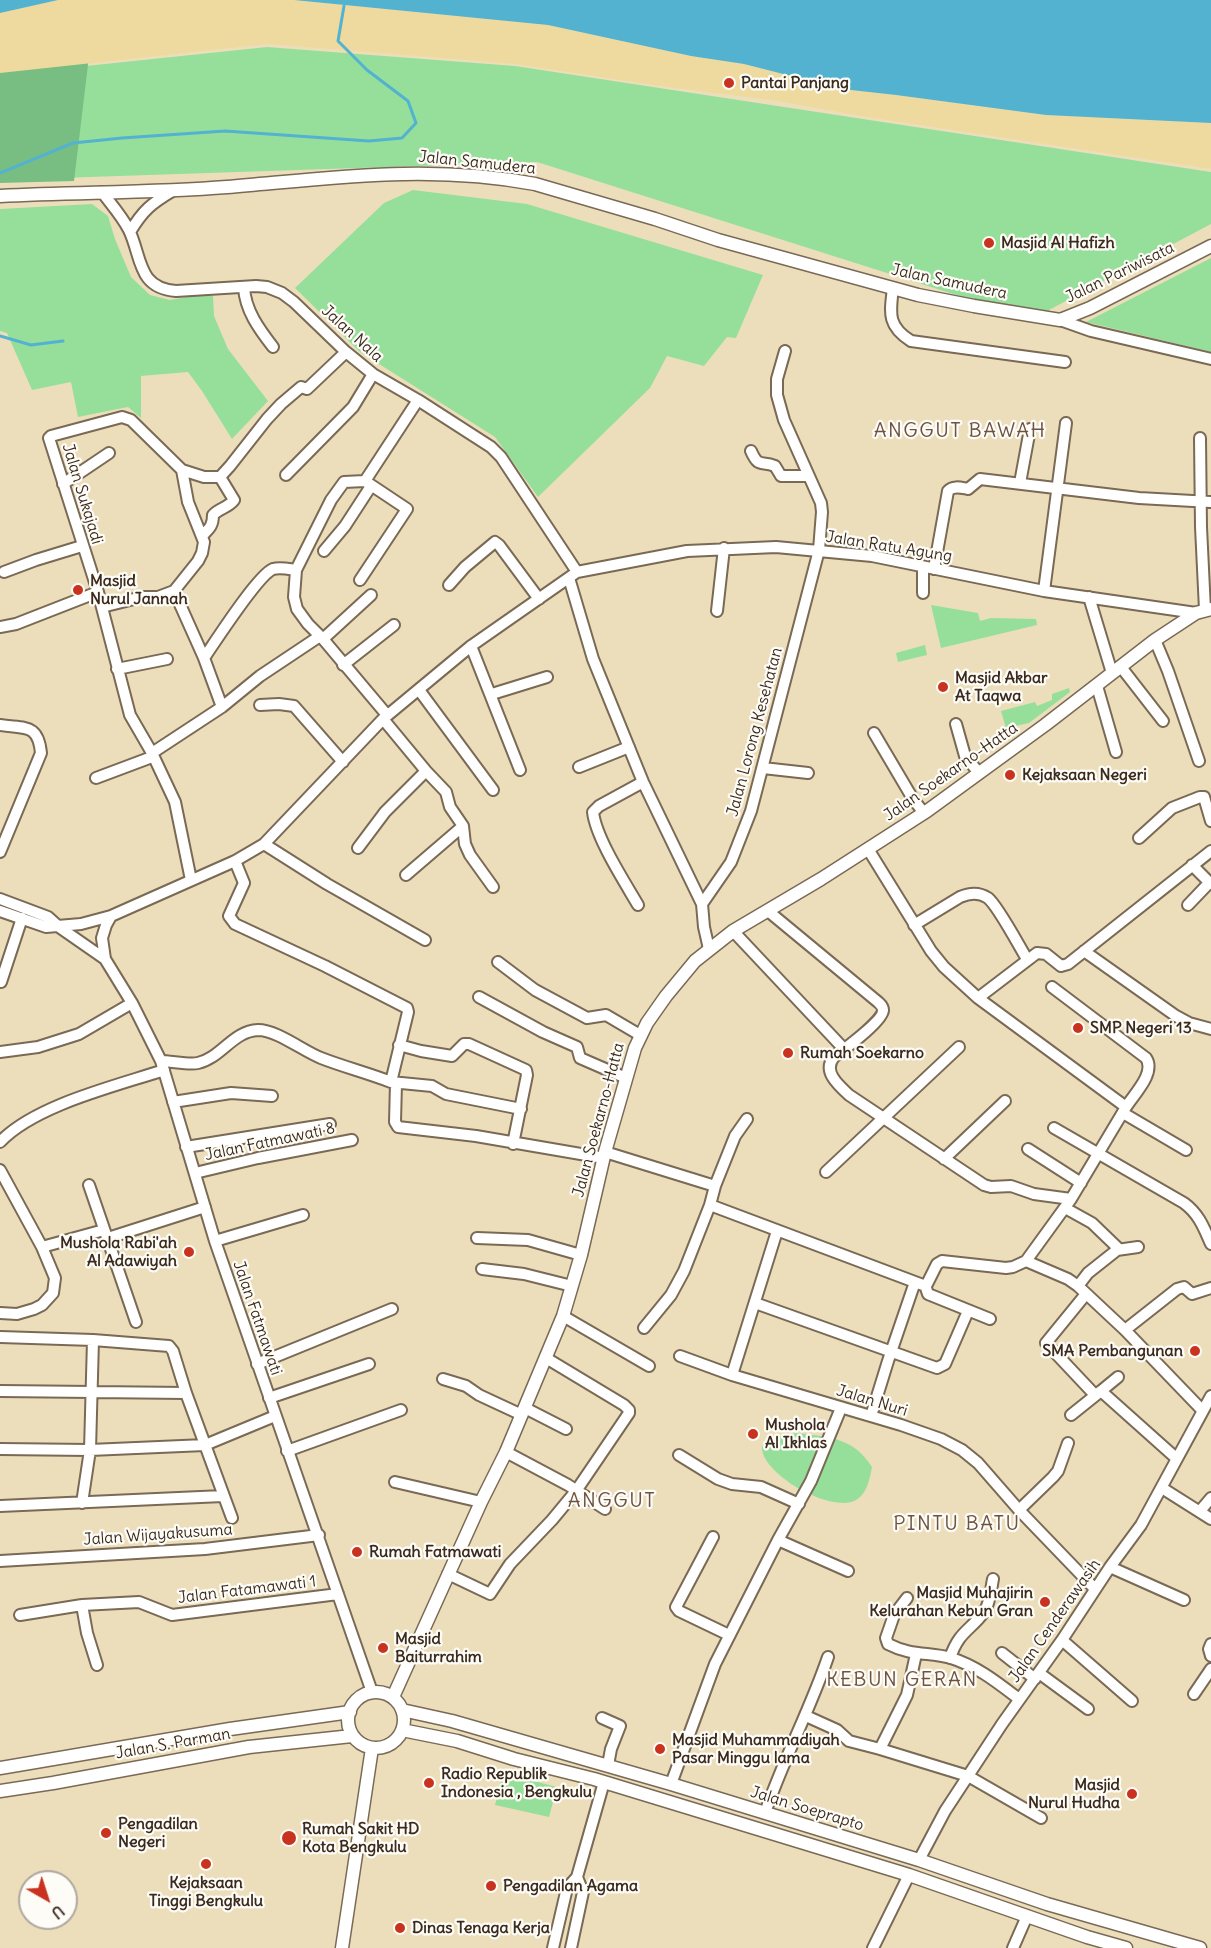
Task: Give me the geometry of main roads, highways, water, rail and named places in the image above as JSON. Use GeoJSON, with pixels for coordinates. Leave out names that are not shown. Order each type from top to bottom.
{"type":"FeatureCollection","features":[{"type":"Feature","properties":{"kind":"main road","name":"Jalan Samudera"},"geometry":{"type":"LineString","coordinates":[[0,196],[174,190],[358,174],[441,173],[516,180],[655,219],[750,249],[893,288],[1042,318]]}},
{"type":"Feature","properties":{"kind":"main road","name":"Jalan Pariwisata"},"geometry":{"type":"LineString","coordinates":[[1042,318],[1060,320],[1090,308],[1211,246]]}},
{"type":"Feature","properties":{"kind":"main road","name":"Jalan Soekarno-Hatta"},"geometry":{"type":"LineString","coordinates":[[393,1697],[506,1452],[563,1316],[626,1078],[640,1035],[655,1011],[695,961],[733,931],[924,813],[1097,686],[1155,640],[1204,611]]}},
{"type":"Feature","properties":{"kind":"main road"},"geometry":{"type":"LineString","coordinates":[[372,1692],[393,1697],[402,1710],[404,1723],[398,1738],[381,1748],[372,1748],[352,1736],[349,1725],[350,1713],[358,1699],[372,1692]]}},
{"type":"Feature","properties":{"kind":"main road","name":"Jalan Soeprapto"},"geometry":{"type":"LineString","coordinates":[[402,1710],[452,1721],[608,1765],[919,1860],[1047,1904],[1200,1948]]}},
{"type":"Feature","properties":{"kind":"main road","name":"Jalan S. Parman"},"geometry":{"type":"LineString","coordinates":[[0,1768],[230,1729],[350,1713]]}},
{"type":"Feature","properties":{"kind":"main road","name":"Jalan Soeprapto"},"geometry":{"type":"LineString","coordinates":[[402,1730],[456,1741],[514,1760],[604,1782],[909,1875],[1126,1948]]}},
{"type":"Feature","properties":{"kind":"main road","name":"Jalan S. Parman"},"geometry":{"type":"LineString","coordinates":[[0,1791],[249,1747],[352,1736]]}},
{"type":"Feature","properties":{"kind":"main road"},"geometry":{"type":"LineString","coordinates":[[342,1948],[372,1748]]}},
{"type":"Feature","properties":{"kind":"water"},"geometry":{"type":"Polygon","coordinates":[[[0,0],[58,0],[0,13],[0,0]]]}},
{"type":"Feature","properties":{"kind":"water"},"geometry":{"type":"Polygon","coordinates":[[[294,0],[1211,0],[1211,123],[1046,115],[842,89],[744,64],[691,56],[548,25],[294,0]]]}},
{"type":"Feature","properties":{"kind":"waterway"},"geometry":{"type":"LineString","coordinates":[[0,173],[73,143],[122,138],[225,131],[369,141],[402,138],[416,123],[408,101],[367,70],[338,41],[344,6]]}},
{"type":"Feature","properties":{"kind":"waterway"},"geometry":{"type":"LineString","coordinates":[[0,336],[31,345],[63,341]]}},
{"type":"Feature","properties":{"kind":"place","name":"Pantai Panjang"},"geometry":{"type":"Point","coordinates":[729,83]}},
{"type":"Feature","properties":{"kind":"place","name":"Masjid Al Hafizh"},"geometry":{"type":"Point","coordinates":[989,243]}},
{"type":"Feature","properties":{"kind":"place","name":"Masjid Nurul Jannah"},"geometry":{"type":"Point","coordinates":[78,590]}},
{"type":"Feature","properties":{"kind":"place","name":"Masjid Akbar At Taqwa"},"geometry":{"type":"Point","coordinates":[943,687]}},
{"type":"Feature","properties":{"kind":"place","name":"Kejaksaan Negeri"},"geometry":{"type":"Point","coordinates":[1010,775]}},
{"type":"Feature","properties":{"kind":"place","name":"SMP Negeri 13"},"geometry":{"type":"Point","coordinates":[1078,1028]}},
{"type":"Feature","properties":{"kind":"place","name":"Rumah Soekarno"},"geometry":{"type":"Point","coordinates":[788,1053]}},
{"type":"Feature","properties":{"kind":"place","name":"Mushola Rabi'ah Al Adawiyah"},"geometry":{"type":"Point","coordinates":[189,1252]}},
{"type":"Feature","properties":{"kind":"place","name":"SMA Pembangunan"},"geometry":{"type":"Point","coordinates":[1195,1351]}},
{"type":"Feature","properties":{"kind":"place","name":"Mushola Al Ikhlas"},"geometry":{"type":"Point","coordinates":[753,1434]}},
{"type":"Feature","properties":{"kind":"place","name":"Rumah Fatmawati"},"geometry":{"type":"Point","coordinates":[357,1552]}},
{"type":"Feature","properties":{"kind":"place","name":"Masjid Muhajirin Kelurahan Kebun Gran"},"geometry":{"type":"Point","coordinates":[1045,1602]}},
{"type":"Feature","properties":{"kind":"place","name":"Masjid Baiturrahim"},"geometry":{"type":"Point","coordinates":[383,1648]}},
{"type":"Feature","properties":{"kind":"place","name":"Masjid Muhammadiyah Pasar Minggu lama"},"geometry":{"type":"Point","coordinates":[660,1749]}},
{"type":"Feature","properties":{"kind":"place","name":"Radio Republik Indonesia , Bengkulu"},"geometry":{"type":"Point","coordinates":[429,1783]}},
{"type":"Feature","properties":{"kind":"place","name":"Masjid Nurul Hudha"},"geometry":{"type":"Point","coordinates":[1132,1794]}},
{"type":"Feature","properties":{"kind":"place","name":"Pengadilan Negeri"},"geometry":{"type":"Point","coordinates":[106,1833]}},
{"type":"Feature","properties":{"kind":"place","name":"Rumah Sakit HD Kota Bengkulu"},"geometry":{"type":"Point","coordinates":[289,1838]}},
{"type":"Feature","properties":{"kind":"place","name":"Kejaksaan Tinggi Bengkulu"},"geometry":{"type":"Point","coordinates":[206,1864]}},
{"type":"Feature","properties":{"kind":"place","name":"Pengadilan Agama"},"geometry":{"type":"Point","coordinates":[491,1886]}},
{"type":"Feature","properties":{"kind":"place","name":"Dinas Tenaga Kerja"},"geometry":{"type":"Point","coordinates":[400,1928]}},
{"type":"Feature","properties":{"kind":"district","name":"ANGGUT BAWAH"},"geometry":{"type":"Point","coordinates":[960,431]}},
{"type":"Feature","properties":{"kind":"district","name":"ANGGUT"},"geometry":{"type":"Point","coordinates":[612,1501]}},
{"type":"Feature","properties":{"kind":"district","name":"PINTU BATU"},"geometry":{"type":"Point","coordinates":[957,1524]}},
{"type":"Feature","properties":{"kind":"district","name":"KEBUN GERAN"},"geometry":{"type":"Point","coordinates":[902,1680]}}]}
